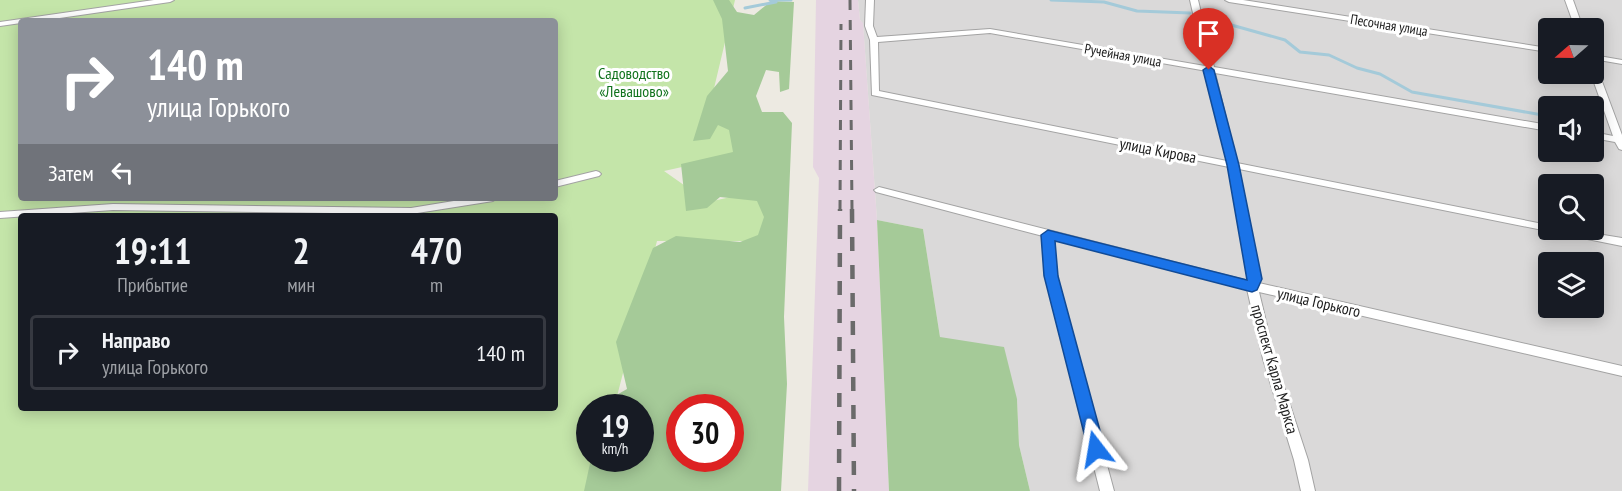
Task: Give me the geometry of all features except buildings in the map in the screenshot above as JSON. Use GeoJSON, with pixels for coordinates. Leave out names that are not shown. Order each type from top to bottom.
{"type":"FeatureCollection","features":[{"type":"Feature","properties":{"kind":"street"},"geometry":{"type":"LineString","coordinates":[[43,18],[170,0]]}},
{"type":"Feature","properties":{"kind":"street"},"geometry":{"type":"LineString","coordinates":[[870,0],[869,26],[874,40]]}},
{"type":"Feature","properties":{"kind":"street","name":"проспект Карла Маркса"},"geometry":{"type":"LineString","coordinates":[[1194,0],[1233,165],[1255,279],[1252,286],[1269,359],[1301,460],[1308,491]]}},
{"type":"Feature","properties":{"kind":"street","name":"Песочная улица"},"geometry":{"type":"LineString","coordinates":[[1229,0],[1538,48]]}},
{"type":"Feature","properties":{"kind":"street"},"geometry":{"type":"LineString","coordinates":[[1569,0],[1575,18]]}},
{"type":"Feature","properties":{"kind":"street"},"geometry":{"type":"LineString","coordinates":[[0,24],[18,22]]}},
{"type":"Feature","properties":{"kind":"street","name":"Ручейная улица"},"geometry":{"type":"LineString","coordinates":[[874,40],[990,31],[1538,126]]}},
{"type":"Feature","properties":{"kind":"street","name":"улица Кирова"},"geometry":{"type":"LineString","coordinates":[[874,40],[875,93],[1538,226]]}},
{"type":"Feature","properties":{"kind":"street"},"geometry":{"type":"LineString","coordinates":[[1604,59],[1622,62]]}},
{"type":"Feature","properties":{"kind":"street"},"geometry":{"type":"LineString","coordinates":[[1599,84],[1621,142]]}},
{"type":"Feature","properties":{"kind":"street"},"geometry":{"type":"LineString","coordinates":[[1604,138],[1621,142]]}},
{"type":"Feature","properties":{"kind":"street"},"geometry":{"type":"LineString","coordinates":[[558,183],[596,174]]}},
{"type":"Feature","properties":{"kind":"street","name":"улица Горького"},"geometry":{"type":"LineString","coordinates":[[879,190],[1252,286],[1622,371]]}},
{"type":"Feature","properties":{"kind":"street"},"geometry":{"type":"LineString","coordinates":[[28,213],[113,207],[411,211],[474,201]]}},
{"type":"Feature","properties":{"kind":"street"},"geometry":{"type":"LineString","coordinates":[[0,215],[18,214]]}},
{"type":"Feature","properties":{"kind":"street"},"geometry":{"type":"LineString","coordinates":[[1048,235],[1051,276],[1107,491]]}},
{"type":"Feature","properties":{"kind":"street"},"geometry":{"type":"LineString","coordinates":[[1604,239],[1622,243]]}},
{"type":"Feature","properties":{"kind":"shaded area"},"geometry":{"type":"Polygon","coordinates":[[[816,0],[858,0],[860,20],[863,23],[877,220],[889,491],[808,491],[819,178],[813,167],[816,0]]]}},
{"type":"Feature","properties":{"kind":"shaded area"},"geometry":{"type":"Polygon","coordinates":[[[858,0],[1622,0],[1622,491],[1030,491],[1019,445],[1017,399],[940,337],[923,229],[877,220],[863,24],[860,20],[858,0]]]}},
{"type":"Feature","properties":{"kind":"green space","name":"Садоводство «Левашово»"},"geometry":{"type":"Polygon","coordinates":[[[0,0],[735,0],[706,122],[739,117],[750,152],[664,171],[708,202],[768,189],[772,241],[657,241],[618,394],[576,394],[576,472],[598,472],[593,491],[0,491],[0,0]]]}},
{"type":"Feature","properties":{"kind":"green space"},"geometry":{"type":"Polygon","coordinates":[[[713,0],[729,0],[737,12],[754,15],[771,1],[794,2],[789,89],[780,92],[779,72],[766,70],[756,96],[762,112],[783,112],[792,123],[784,317],[787,384],[781,491],[584,491],[588,472],[654,472],[654,394],[618,394],[627,389],[616,342],[653,248],[676,236],[740,242],[758,235],[764,217],[757,201],[720,197],[707,208],[686,211],[681,164],[733,152],[729,130],[718,125],[710,139],[693,141],[707,96],[728,71],[722,19],[713,0]]]}},
{"type":"Feature","properties":{"kind":"green space"},"geometry":{"type":"Polygon","coordinates":[[[877,220],[923,229],[940,337],[1004,347],[1017,399],[1019,445],[1030,491],[889,491],[877,220]]]}},
{"type":"Feature","properties":{"kind":"waterway"},"geometry":{"type":"LineString","coordinates":[[770,0],[791,0]]}},
{"type":"Feature","properties":{"kind":"waterway"},"geometry":{"type":"LineString","coordinates":[[1051,0],[1104,2],[1137,11],[1190,13]]}},
{"type":"Feature","properties":{"kind":"waterway"},"geometry":{"type":"LineString","coordinates":[[745,8],[776,2]]}},
{"type":"Feature","properties":{"kind":"waterway"},"geometry":{"type":"LineString","coordinates":[[1210,19],[1285,40],[1300,52],[1329,55],[1357,68],[1380,74],[1412,92],[1538,114]]}},
{"type":"Feature","properties":{"kind":"railway"},"geometry":{"type":"LineString","coordinates":[[850,0],[852,210]]}},
{"type":"Feature","properties":{"kind":"railway"},"geometry":{"type":"LineString","coordinates":[[840,210],[841,24]]}},
{"type":"Feature","properties":{"kind":"railway"},"geometry":{"type":"LineString","coordinates":[[839,491],[840,209]]}},
{"type":"Feature","properties":{"kind":"railway"},"geometry":{"type":"LineString","coordinates":[[852,209],[854,491]]}},
{"type":"Feature","properties":{"kind":"route"},"geometry":{"type":"LineString","coordinates":[[1096,449],[1051,276],[1048,235],[1252,286],[1255,279],[1233,165],[1209,70]]}}]}
